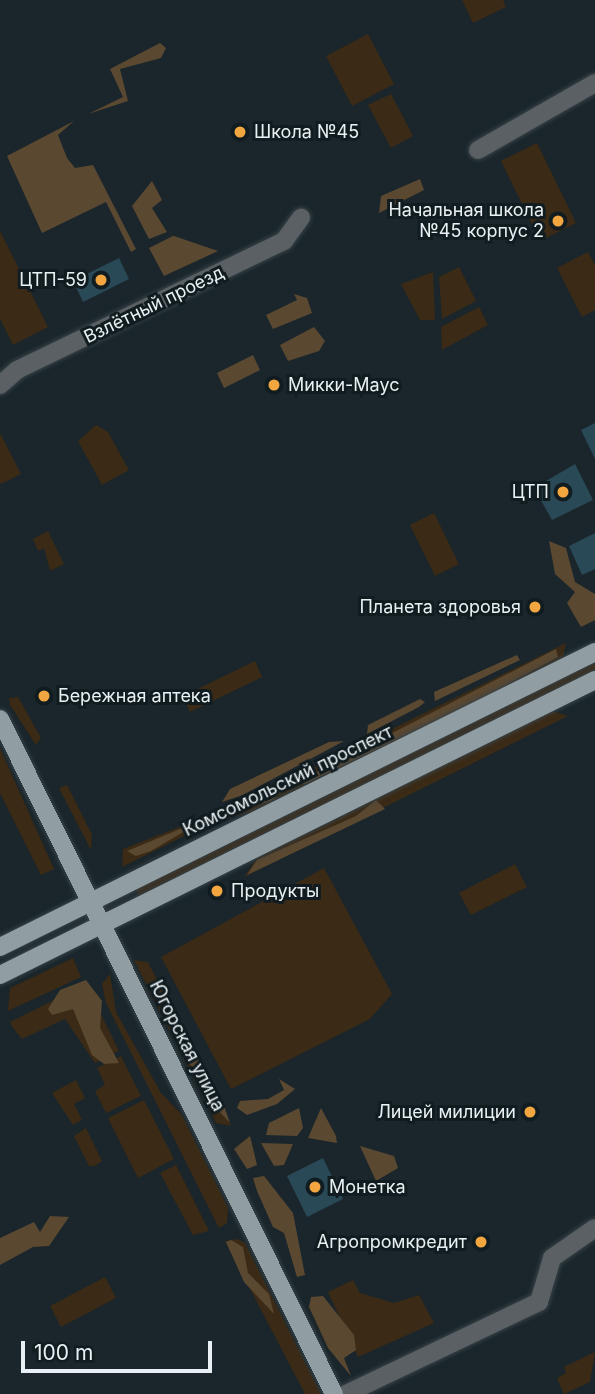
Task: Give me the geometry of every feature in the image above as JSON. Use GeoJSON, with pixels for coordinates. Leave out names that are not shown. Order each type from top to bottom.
{"type":"FeatureCollection","features":[{"type":"Feature","properties":{"kind":"main road","name":"Комсомольский проспект"},"geometry":{"type":"LineString","coordinates":[[0,947],[595,652]]}},
{"type":"Feature","properties":{"kind":"main road"},"geometry":{"type":"LineString","coordinates":[[0,975],[595,680]]}},
{"type":"Feature","properties":{"kind":"main road","name":"Югорская улица"},"geometry":{"type":"LineString","coordinates":[[0,719],[334,1394]]}},
{"type":"Feature","properties":{"kind":"street"},"geometry":{"type":"LineString","coordinates":[[478,150],[595,83]]}},
{"type":"Feature","properties":{"kind":"street","name":"Взлётный проезд"},"geometry":{"type":"LineString","coordinates":[[0,385],[17,370],[284,241],[301,219]]}},
{"type":"Feature","properties":{"kind":"street"},"geometry":{"type":"LineString","coordinates":[[346,1394],[539,1302],[552,1258],[595,1228]]}},
{"type":"Feature","properties":{"kind":"shaded area"},"geometry":{"type":"Polygon","coordinates":[[[462,0],[503,0],[506,7],[473,23],[462,0]]]}},
{"type":"Feature","properties":{"kind":"shaded area"},"geometry":{"type":"Polygon","coordinates":[[[368,34],[394,84],[352,106],[326,56],[368,34]]]}},
{"type":"Feature","properties":{"kind":"shaded area"},"geometry":{"type":"Polygon","coordinates":[[[160,43],[166,48],[161,58],[120,69],[128,101],[88,114],[123,97],[110,69],[160,43]]]}},
{"type":"Feature","properties":{"kind":"shaded area"},"geometry":{"type":"Polygon","coordinates":[[[391,94],[413,136],[391,148],[368,105],[391,94]]]}},
{"type":"Feature","properties":{"kind":"shaded area"},"geometry":{"type":"Polygon","coordinates":[[[74,121],[58,135],[67,158],[75,168],[93,165],[136,249],[131,252],[106,202],[42,233],[7,156],[74,121]]]}},
{"type":"Feature","properties":{"kind":"shaded area"},"geometry":{"type":"Polygon","coordinates":[[[537,143],[576,223],[540,241],[501,161],[537,143]]]}},
{"type":"Feature","properties":{"kind":"shaded area"},"geometry":{"type":"Polygon","coordinates":[[[420,179],[424,190],[379,213],[381,196],[420,179]]]}},
{"type":"Feature","properties":{"kind":"shaded area"},"geometry":{"type":"Polygon","coordinates":[[[152,181],[162,200],[152,208],[167,232],[149,239],[132,206],[152,181]]]}},
{"type":"Feature","properties":{"kind":"shaded area"},"geometry":{"type":"Polygon","coordinates":[[[0,231],[48,327],[13,345],[0,319],[0,231]]]}},
{"type":"Feature","properties":{"kind":"shaded area"},"geometry":{"type":"Polygon","coordinates":[[[173,236],[218,251],[164,276],[149,248],[173,236]]]}},
{"type":"Feature","properties":{"kind":"shaded area"},"geometry":{"type":"Polygon","coordinates":[[[588,252],[595,265],[595,310],[582,317],[557,268],[588,252]]]}},
{"type":"Feature","properties":{"kind":"shaded area"},"geometry":{"type":"Polygon","coordinates":[[[459,267],[476,301],[442,319],[439,277],[459,267]]]}},
{"type":"Feature","properties":{"kind":"shaded area"},"geometry":{"type":"Polygon","coordinates":[[[433,272],[435,320],[420,320],[401,284],[433,272]]]}},
{"type":"Feature","properties":{"kind":"shaded area"},"geometry":{"type":"Polygon","coordinates":[[[294,294],[307,298],[312,313],[273,329],[266,315],[297,300],[294,294]]]}},
{"type":"Feature","properties":{"kind":"shaded area"},"geometry":{"type":"Polygon","coordinates":[[[479,307],[488,325],[442,350],[441,327],[479,307]]]}},
{"type":"Feature","properties":{"kind":"shaded area"},"geometry":{"type":"Polygon","coordinates":[[[314,327],[325,341],[319,351],[288,361],[280,345],[314,327]]]}},
{"type":"Feature","properties":{"kind":"shaded area"},"geometry":{"type":"Polygon","coordinates":[[[253,355],[260,370],[224,388],[217,373],[253,355]]]}},
{"type":"Feature","properties":{"kind":"shaded area"},"geometry":{"type":"Polygon","coordinates":[[[96,425],[108,432],[129,470],[102,485],[78,441],[96,425]]]}},
{"type":"Feature","properties":{"kind":"shaded area"},"geometry":{"type":"Polygon","coordinates":[[[0,433],[21,474],[1,484],[0,482],[0,433]]]}},
{"type":"Feature","properties":{"kind":"shaded area"},"geometry":{"type":"Polygon","coordinates":[[[434,513],[459,564],[435,576],[410,525],[434,513]]]}},
{"type":"Feature","properties":{"kind":"shaded area"},"geometry":{"type":"Polygon","coordinates":[[[48,531],[64,564],[50,571],[44,548],[38,551],[33,539],[48,531]]]}},
{"type":"Feature","properties":{"kind":"shaded area"},"geometry":{"type":"Polygon","coordinates":[[[549,541],[566,548],[575,582],[595,594],[595,620],[581,627],[567,603],[575,592],[555,574],[549,541]]]}},
{"type":"Feature","properties":{"kind":"shaded area"},"geometry":{"type":"Polygon","coordinates":[[[566,643],[563,658],[255,810],[202,827],[122,867],[123,849],[244,802],[566,643]]]}},
{"type":"Feature","properties":{"kind":"shaded area"},"geometry":{"type":"Polygon","coordinates":[[[556,649],[558,657],[473,703],[305,784],[295,783],[556,649]]]}},
{"type":"Feature","properties":{"kind":"shaded area"},"geometry":{"type":"Polygon","coordinates":[[[517,655],[520,660],[435,701],[434,692],[517,655]]]}},
{"type":"Feature","properties":{"kind":"shaded area"},"geometry":{"type":"Polygon","coordinates":[[[255,661],[262,677],[190,712],[183,696],[255,661]]]}},
{"type":"Feature","properties":{"kind":"shaded area"},"geometry":{"type":"Polygon","coordinates":[[[595,662],[595,670],[139,896],[136,888],[595,662]]]}},
{"type":"Feature","properties":{"kind":"shaded area"},"geometry":{"type":"Polygon","coordinates":[[[18,697],[41,738],[36,745],[10,705],[9,698],[18,697]]]}},
{"type":"Feature","properties":{"kind":"shaded area"},"geometry":{"type":"Polygon","coordinates":[[[420,699],[425,702],[419,707],[367,734],[368,725],[420,699]]]}},
{"type":"Feature","properties":{"kind":"shaded area"},"geometry":{"type":"Polygon","coordinates":[[[552,711],[568,716],[244,877],[258,857],[552,711]]]}},
{"type":"Feature","properties":{"kind":"shaded area"},"geometry":{"type":"Polygon","coordinates":[[[344,741],[243,795],[222,802],[230,789],[329,742],[344,741]]]}},
{"type":"Feature","properties":{"kind":"shaded area"},"geometry":{"type":"Polygon","coordinates":[[[0,748],[54,869],[41,875],[0,793],[0,748]]]}},
{"type":"Feature","properties":{"kind":"shaded area"},"geometry":{"type":"Polygon","coordinates":[[[67,785],[92,835],[91,850],[59,788],[67,785]]]}},
{"type":"Feature","properties":{"kind":"shaded area"},"geometry":{"type":"Polygon","coordinates":[[[279,785],[283,790],[273,800],[223,818],[220,810],[279,785]]]}},
{"type":"Feature","properties":{"kind":"shaded area"},"geometry":{"type":"Polygon","coordinates":[[[376,800],[385,809],[247,875],[257,860],[356,816],[376,800]]]}},
{"type":"Feature","properties":{"kind":"shaded area"},"geometry":{"type":"Polygon","coordinates":[[[209,817],[151,851],[136,856],[127,851],[209,817]]]}},
{"type":"Feature","properties":{"kind":"shaded area"},"geometry":{"type":"Polygon","coordinates":[[[515,864],[527,887],[471,915],[459,893],[515,864]]]}},
{"type":"Feature","properties":{"kind":"shaded area"},"geometry":{"type":"Polygon","coordinates":[[[324,868],[392,994],[370,1019],[231,1089],[161,957],[324,868]]]}},
{"type":"Feature","properties":{"kind":"shaded area"},"geometry":{"type":"Polygon","coordinates":[[[73,958],[81,977],[8,1011],[10,988],[73,958]]]}},
{"type":"Feature","properties":{"kind":"shaded area"},"geometry":{"type":"Polygon","coordinates":[[[134,960],[148,962],[231,1126],[216,1123],[134,960]]]}},
{"type":"Feature","properties":{"kind":"shaded area"},"geometry":{"type":"Polygon","coordinates":[[[110,974],[116,1012],[161,1093],[182,1115],[228,1208],[227,1223],[219,1228],[106,1003],[102,984],[110,974]]]}},
{"type":"Feature","properties":{"kind":"shaded area"},"geometry":{"type":"Polygon","coordinates":[[[86,980],[102,1001],[100,1028],[119,1063],[104,1064],[92,1055],[73,1009],[52,1015],[48,1009],[60,990],[86,980]]]}},
{"type":"Feature","properties":{"kind":"shaded area"},"geometry":{"type":"Polygon","coordinates":[[[86,984],[119,1051],[95,1063],[65,1019],[22,1039],[13,1028],[10,1022],[86,984]]]}},
{"type":"Feature","properties":{"kind":"shaded area"},"geometry":{"type":"Polygon","coordinates":[[[178,1022],[224,1106],[230,1123],[203,1094],[196,1070],[183,1058],[183,1044],[171,1028],[178,1022]]]}},
{"type":"Feature","properties":{"kind":"shaded area"},"geometry":{"type":"Polygon","coordinates":[[[121,1056],[141,1096],[106,1113],[95,1091],[105,1085],[97,1068],[121,1056]]]}},
{"type":"Feature","properties":{"kind":"shaded area"},"geometry":{"type":"Polygon","coordinates":[[[279,1079],[295,1089],[277,1104],[247,1115],[237,1108],[240,1101],[268,1099],[284,1090],[279,1079]]]}},
{"type":"Feature","properties":{"kind":"shaded area"},"geometry":{"type":"Polygon","coordinates":[[[76,1080],[85,1098],[74,1104],[82,1120],[73,1125],[52,1093],[76,1080]]]}},
{"type":"Feature","properties":{"kind":"shaded area"},"geometry":{"type":"Polygon","coordinates":[[[144,1100],[174,1159],[138,1178],[108,1118],[144,1100]]]}},
{"type":"Feature","properties":{"kind":"shaded area"},"geometry":{"type":"Polygon","coordinates":[[[299,1108],[303,1128],[297,1136],[266,1135],[269,1123],[299,1108]]]}},
{"type":"Feature","properties":{"kind":"shaded area"},"geometry":{"type":"Polygon","coordinates":[[[321,1108],[336,1136],[337,1143],[308,1138],[321,1108]]]}},
{"type":"Feature","properties":{"kind":"shaded area"},"geometry":{"type":"Polygon","coordinates":[[[86,1128],[102,1161],[95,1166],[89,1166],[74,1136],[86,1128]]]}},
{"type":"Feature","properties":{"kind":"shaded area"},"geometry":{"type":"Polygon","coordinates":[[[250,1136],[257,1165],[247,1169],[234,1149],[250,1136]]]}},
{"type":"Feature","properties":{"kind":"shaded area"},"geometry":{"type":"Polygon","coordinates":[[[261,1143],[293,1144],[284,1165],[274,1166],[261,1143]]]}},
{"type":"Feature","properties":{"kind":"shaded area"},"geometry":{"type":"Polygon","coordinates":[[[360,1146],[394,1156],[398,1168],[376,1181],[360,1146]]]}},
{"type":"Feature","properties":{"kind":"shaded area"},"geometry":{"type":"Polygon","coordinates":[[[176,1165],[209,1231],[193,1235],[160,1173],[176,1165]]]}},
{"type":"Feature","properties":{"kind":"shaded area"},"geometry":{"type":"Polygon","coordinates":[[[264,1176],[293,1213],[305,1275],[297,1277],[284,1233],[273,1227],[257,1191],[253,1178],[264,1176]]]}},
{"type":"Feature","properties":{"kind":"shaded area"},"geometry":{"type":"Polygon","coordinates":[[[50,1216],[69,1217],[49,1246],[33,1247],[0,1265],[0,1238],[34,1222],[40,1232],[50,1216]]]}},
{"type":"Feature","properties":{"kind":"shaded area"},"geometry":{"type":"Polygon","coordinates":[[[238,1239],[245,1243],[321,1394],[305,1394],[225,1241],[238,1239]]]}},
{"type":"Feature","properties":{"kind":"shaded area"},"geometry":{"type":"Polygon","coordinates":[[[231,1240],[243,1247],[248,1273],[269,1294],[274,1314],[244,1282],[226,1242],[231,1240]]]}},
{"type":"Feature","properties":{"kind":"shaded area"},"geometry":{"type":"Polygon","coordinates":[[[105,1277],[116,1298],[61,1327],[50,1306],[105,1277]]]}},
{"type":"Feature","properties":{"kind":"shaded area"},"geometry":{"type":"Polygon","coordinates":[[[353,1280],[360,1293],[394,1303],[419,1295],[434,1323],[358,1357],[328,1292],[353,1280]]]}},
{"type":"Feature","properties":{"kind":"shaded area"},"geometry":{"type":"Polygon","coordinates":[[[323,1296],[354,1335],[356,1350],[344,1358],[351,1376],[328,1348],[309,1307],[311,1297],[323,1296]]]}},
{"type":"Feature","properties":{"kind":"shaded area"},"geometry":{"type":"Polygon","coordinates":[[[595,1352],[590,1382],[564,1394],[557,1378],[566,1373],[564,1367],[595,1352]]]}},
{"type":"Feature","properties":{"kind":"building","name":"ЦТП-59"},"geometry":{"type":"Polygon","coordinates":[[[119,258],[129,279],[83,302],[73,281],[119,258]]]}},
{"type":"Feature","properties":{"kind":"building"},"geometry":{"type":"Polygon","coordinates":[[[595,423],[595,459],[581,430],[595,423]]]}},
{"type":"Feature","properties":{"kind":"building","name":"ЦТП"},"geometry":{"type":"Polygon","coordinates":[[[575,464],[593,500],[552,520],[534,488],[575,464]]]}},
{"type":"Feature","properties":{"kind":"building"},"geometry":{"type":"Polygon","coordinates":[[[595,533],[595,569],[582,575],[569,546],[595,533]]]}},
{"type":"Feature","properties":{"kind":"building","name":"Монетка"},"geometry":{"type":"Polygon","coordinates":[[[323,1158],[343,1199],[307,1217],[287,1176],[323,1158]]]}},
{"type":"Feature","properties":{"kind":"place","name":"Школа №45"},"geometry":{"type":"Point","coordinates":[240,132]}},
{"type":"Feature","properties":{"kind":"place","name":"Начальная школа №45 корпус 2"},"geometry":{"type":"Point","coordinates":[558,221]}},
{"type":"Feature","properties":{"kind":"place","name":"ЦТП-59"},"geometry":{"type":"Point","coordinates":[101,280]}},
{"type":"Feature","properties":{"kind":"place","name":"Микки-Маус"},"geometry":{"type":"Point","coordinates":[274,385]}},
{"type":"Feature","properties":{"kind":"place","name":"ЦТП"},"geometry":{"type":"Point","coordinates":[563,492]}},
{"type":"Feature","properties":{"kind":"place","name":"Планета здоровья"},"geometry":{"type":"Point","coordinates":[535,607]}},
{"type":"Feature","properties":{"kind":"place","name":"Бережная аптека"},"geometry":{"type":"Point","coordinates":[44,696]}},
{"type":"Feature","properties":{"kind":"place","name":"Продукты"},"geometry":{"type":"Point","coordinates":[217,891]}},
{"type":"Feature","properties":{"kind":"place","name":"Лицей милиции"},"geometry":{"type":"Point","coordinates":[530,1112]}},
{"type":"Feature","properties":{"kind":"place","name":"Монетка"},"geometry":{"type":"Point","coordinates":[315,1187]}},
{"type":"Feature","properties":{"kind":"place","name":"Агропромкредит"},"geometry":{"type":"Point","coordinates":[481,1242]}}]}
